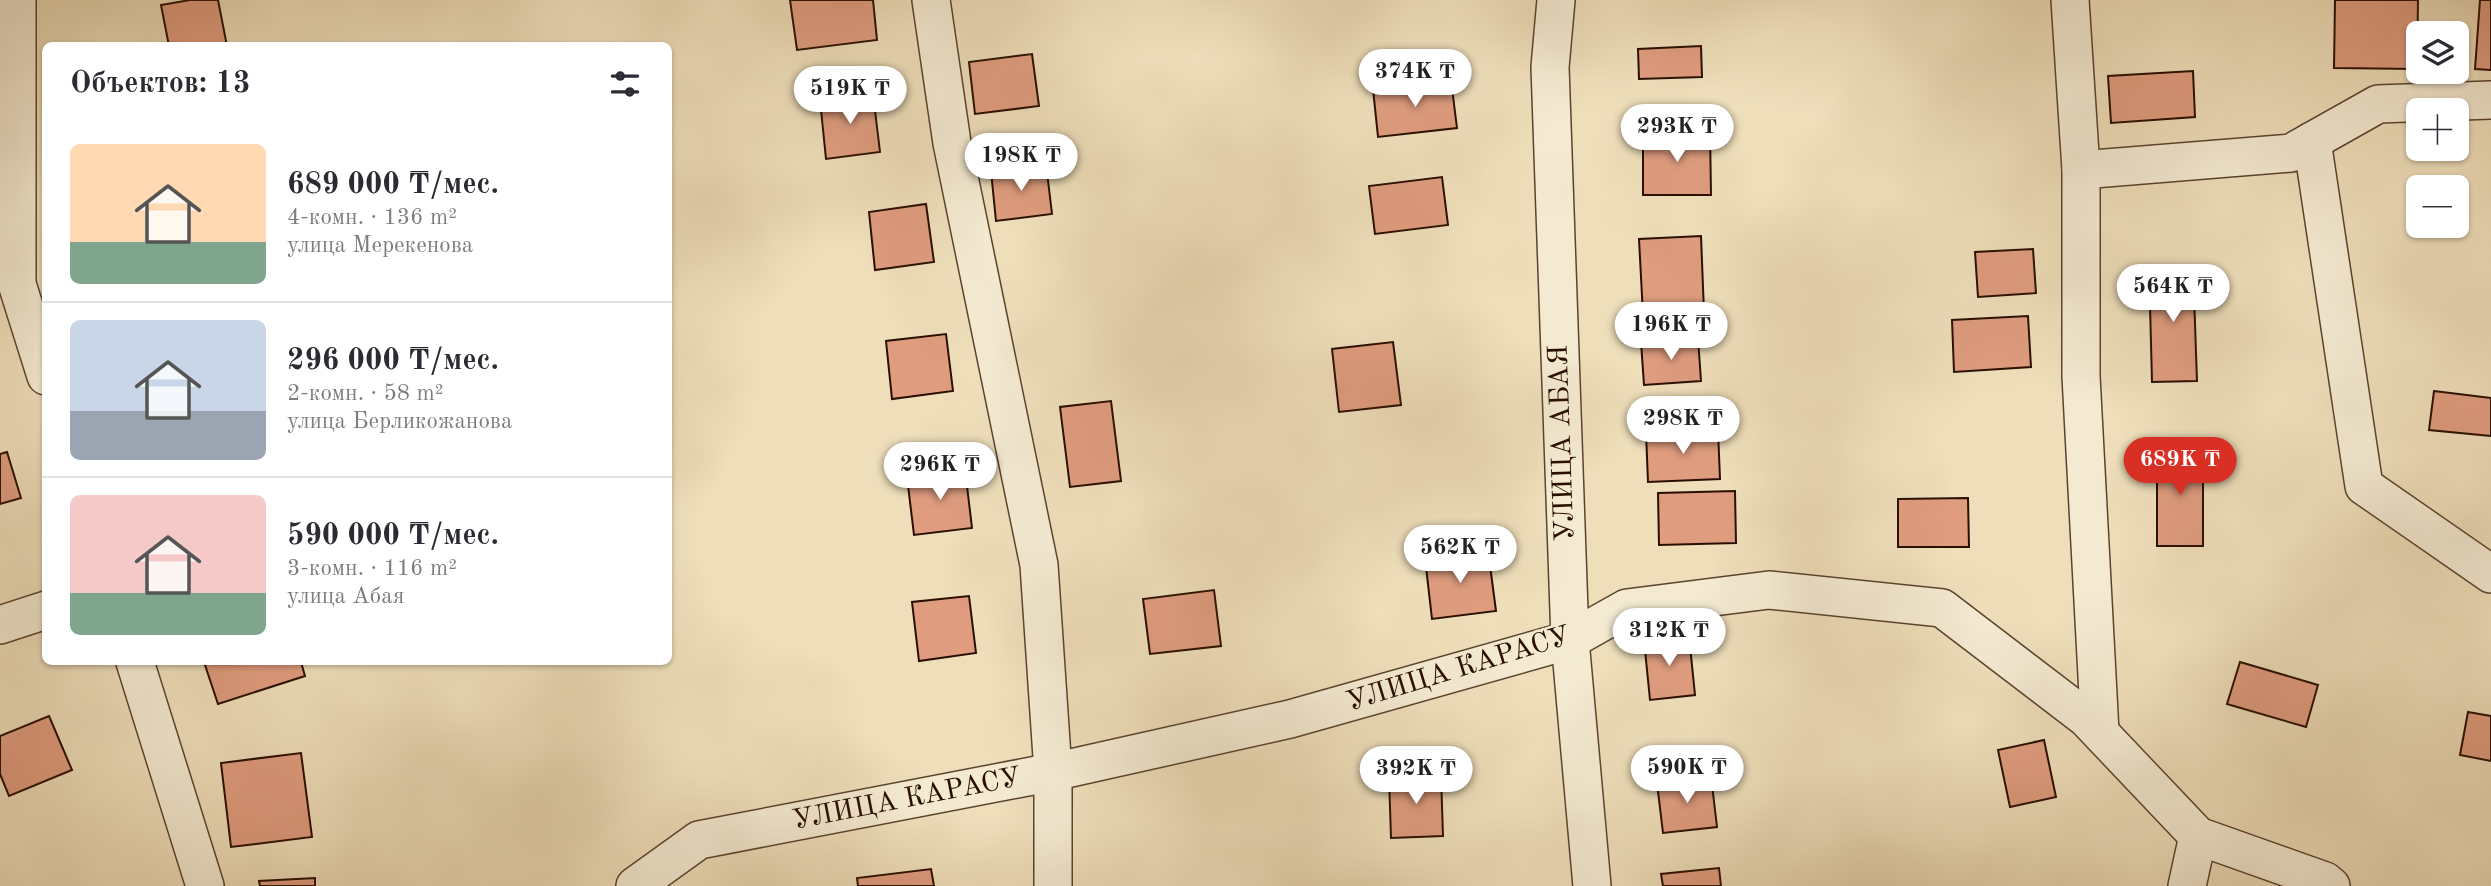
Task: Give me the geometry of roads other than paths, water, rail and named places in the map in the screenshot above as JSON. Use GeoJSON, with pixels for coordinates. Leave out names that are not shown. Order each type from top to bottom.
{"type":"FeatureCollection","features":[{"type":"Feature","properties":{"kind":"street"},"geometry":{"type":"LineString","coordinates":[[17,0],[17,284],[42,363]]}},
{"type":"Feature","properties":{"kind":"street"},"geometry":{"type":"LineString","coordinates":[[931,0],[952,143],[1039,565],[1053,772],[1053,886]]}},
{"type":"Feature","properties":{"kind":"street","name":"УЛИЦА АБАЯ"},"geometry":{"type":"LineString","coordinates":[[1556,0],[1550,67],[1570,640],[1592,886]]}},
{"type":"Feature","properties":{"kind":"street"},"geometry":{"type":"LineString","coordinates":[[2070,0],[2081,170],[2081,376],[2100,732]]}},
{"type":"Feature","properties":{"kind":"street"},"geometry":{"type":"LineString","coordinates":[[2081,170],[2291,153],[2378,104],[2491,100]]}},
{"type":"Feature","properties":{"kind":"street"},"geometry":{"type":"LineString","coordinates":[[2312,141],[2364,486],[2491,573]]}},
{"type":"Feature","properties":{"kind":"street","name":"УЛИЦА КАРАСУ"},"geometry":{"type":"LineString","coordinates":[[635,886],[699,840],[1053,772],[1290,719],[1570,640],[1628,608],[1769,590],[1942,608],[2086,718],[2198,836],[2325,881],[2331,886]]}},
{"type":"Feature","properties":{"kind":"street"},"geometry":{"type":"LineString","coordinates":[[0,625],[42,611]]}},
{"type":"Feature","properties":{"kind":"street"},"geometry":{"type":"LineString","coordinates":[[136,665],[205,886]]}},
{"type":"Feature","properties":{"kind":"street"},"geometry":{"type":"LineString","coordinates":[[2187,886],[2198,836]]}}]}
